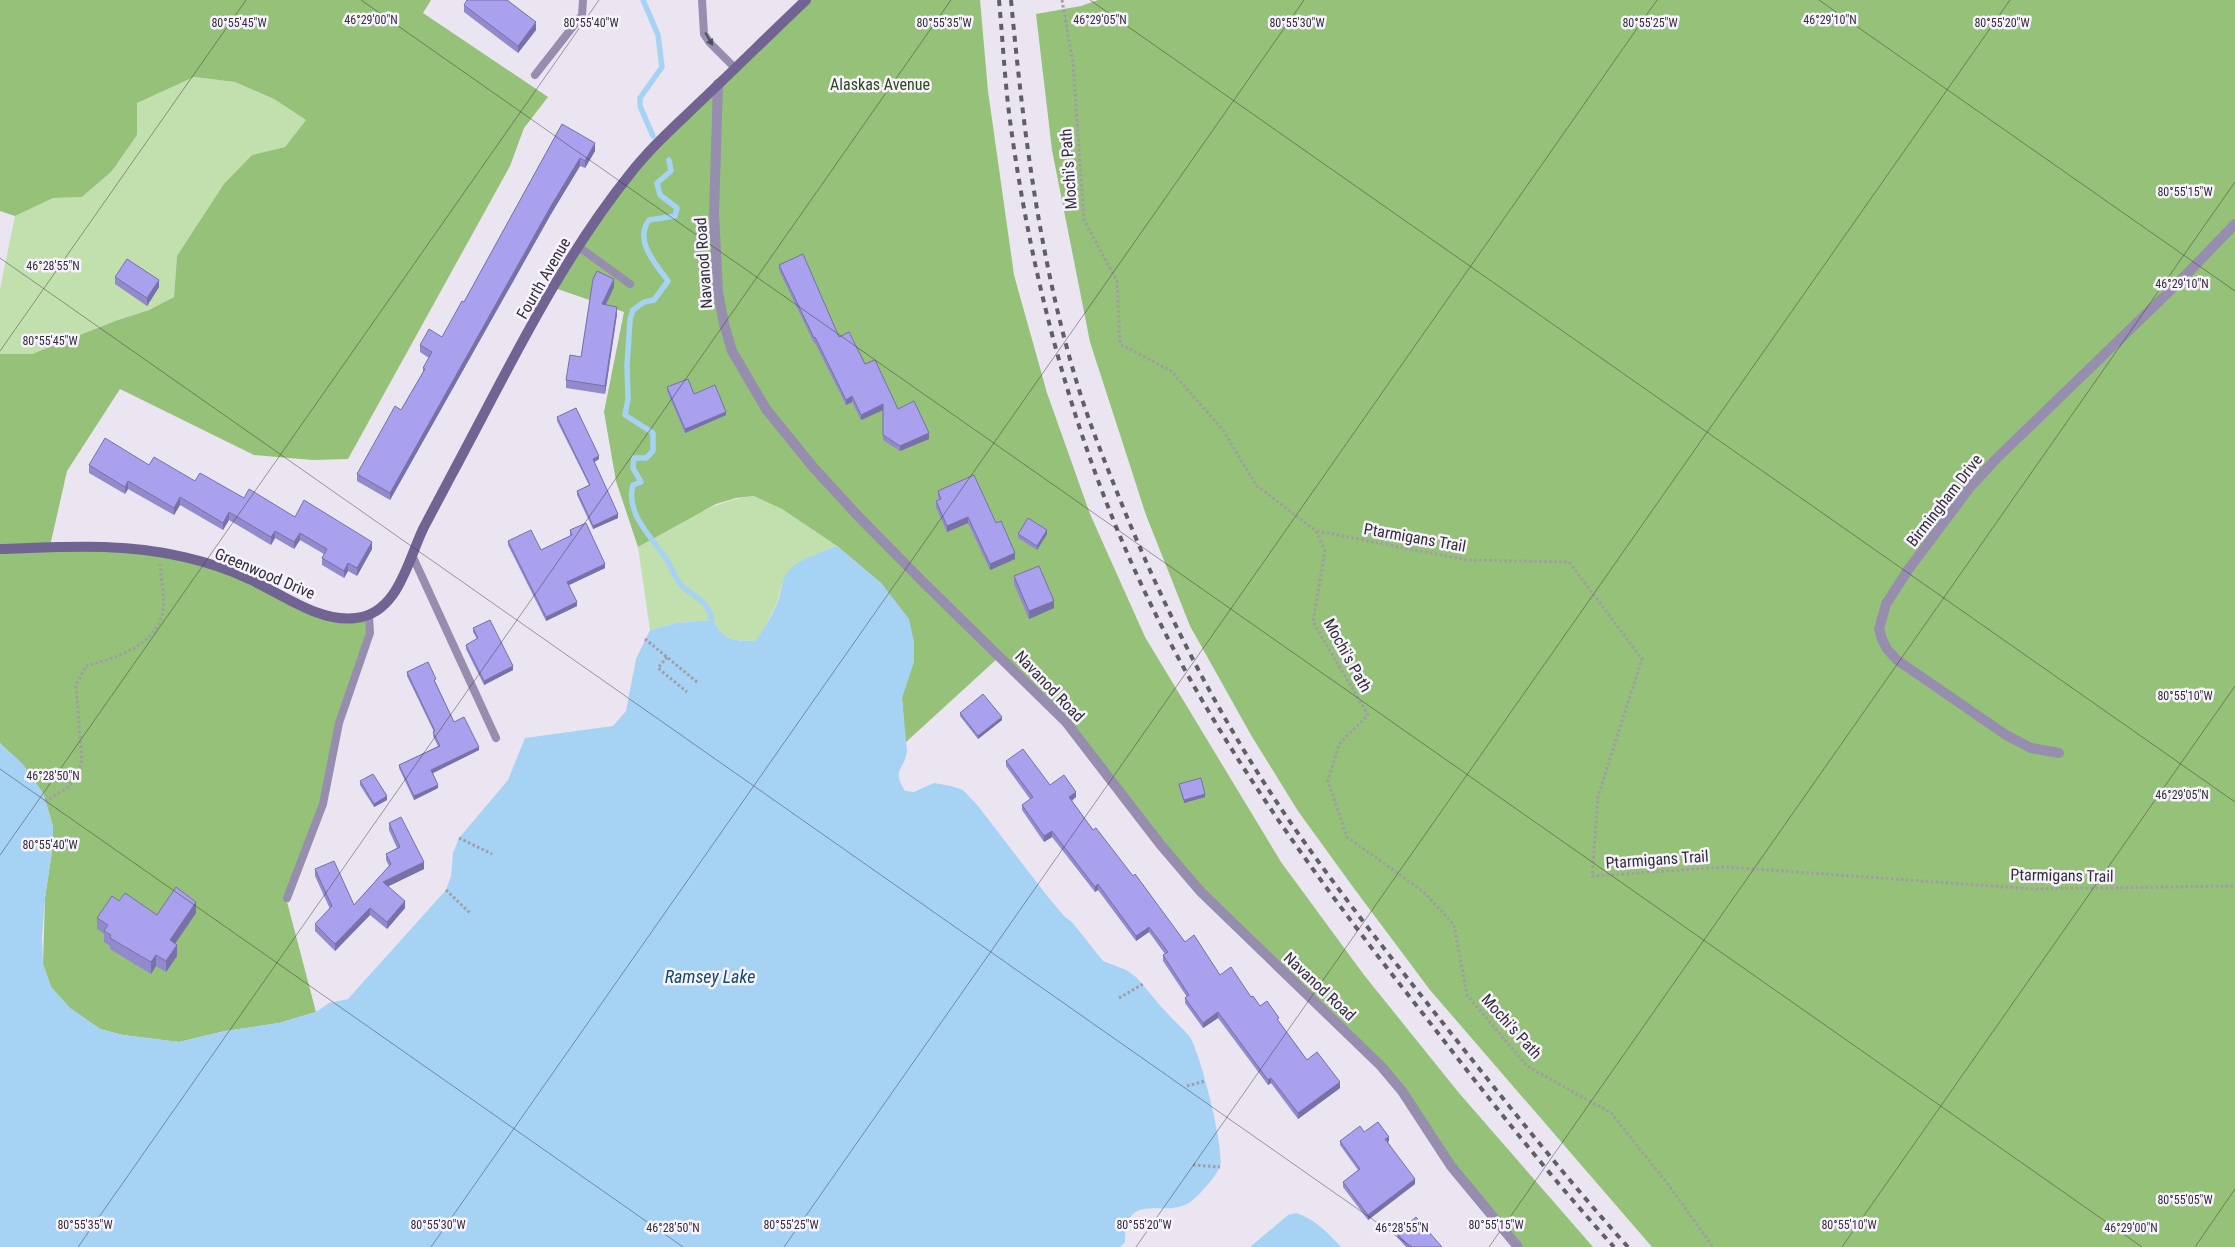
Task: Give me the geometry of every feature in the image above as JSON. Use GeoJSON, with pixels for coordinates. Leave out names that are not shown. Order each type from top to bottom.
{"type":"FeatureCollection","features":[{"type":"Feature","properties":{"kind":"street","name":"Fourth Avenue"},"geometry":{"type":"LineString","coordinates":[[369,616],[392,596],[423,528],[526,338],[579,247],[614,194],[651,149],[806,0]]}},
{"type":"Feature","properties":{"kind":"street","name":"Navanod Road"},"geometry":{"type":"LineString","coordinates":[[718,84],[714,213],[718,292],[724,324],[732,351],[766,409],[813,467],[858,516],[1066,722],[1160,844],[1201,892],[1381,1066],[1402,1090],[1451,1166],[1518,1247]]}},
{"type":"Feature","properties":{"kind":"street","name":"Birmingham Drive"},"geometry":{"type":"LineString","coordinates":[[2059,753],[2031,748],[2006,735],[1897,660],[1882,639],[1879,629],[1882,614],[1886,604],[1908,570],[1971,486],[1996,459],[2178,283],[2235,224]]}},
{"type":"Feature","properties":{"kind":"street","name":"Greenwood Drive"},"geometry":{"type":"LineString","coordinates":[[0,548],[106,547],[158,552],[184,557],[246,577],[324,614],[341,618],[369,616]]}},
{"type":"Feature","properties":{"kind":"lane"},"geometry":{"type":"LineString","coordinates":[[535,75],[582,15],[583,0]]}},
{"type":"Feature","properties":{"kind":"lane"},"geometry":{"type":"LineString","coordinates":[[702,0],[704,34],[710,43],[735,68]]}},
{"type":"Feature","properties":{"kind":"lane"},"geometry":{"type":"LineString","coordinates":[[579,247],[630,284]]}},
{"type":"Feature","properties":{"kind":"lane"},"geometry":{"type":"LineString","coordinates":[[412,555],[496,738]]}},
{"type":"Feature","properties":{"kind":"lane"},"geometry":{"type":"LineString","coordinates":[[287,898],[323,804],[339,723],[370,633],[369,616]]}},
{"type":"Feature","properties":{"kind":"path","name":"Mochi's Path"},"geometry":{"type":"LineString","coordinates":[[1062,0],[1073,63],[1084,220],[1116,281],[1120,344],[1172,371],[1223,430],[1256,485],[1316,531],[1325,551],[1313,622],[1368,715],[1339,744],[1328,781],[1347,837],[1425,892],[1454,925],[1466,995],[1527,1066],[1611,1113],[1667,1183],[1713,1247]]}},
{"type":"Feature","properties":{"kind":"path","name":"Ptarmigans Trail"},"geometry":{"type":"LineString","coordinates":[[1316,531],[1467,560],[1569,562],[1642,658],[1598,796],[1592,876],[1726,867],[2033,889],[2235,886]]}},
{"type":"Feature","properties":{"kind":"path"},"geometry":{"type":"LineString","coordinates":[[45,801],[67,788],[76,777],[82,760],[76,685],[86,666],[107,660],[137,647],[158,628],[163,609],[158,552]]}},
{"type":"Feature","properties":{"kind":"path"},"geometry":{"type":"LineString","coordinates":[[645,639],[697,682]]}},
{"type":"Feature","properties":{"kind":"path"},"geometry":{"type":"LineString","coordinates":[[667,657],[658,668],[687,692]]}},
{"type":"Feature","properties":{"kind":"path"},"geometry":{"type":"LineString","coordinates":[[460,838],[492,854]]}},
{"type":"Feature","properties":{"kind":"path"},"geometry":{"type":"LineString","coordinates":[[446,890],[471,914]]}},
{"type":"Feature","properties":{"kind":"path"},"geometry":{"type":"LineString","coordinates":[[1119,998],[1142,984]]}},
{"type":"Feature","properties":{"kind":"path"},"geometry":{"type":"LineString","coordinates":[[1187,1086],[1205,1081]]}},
{"type":"Feature","properties":{"kind":"path"},"geometry":{"type":"LineString","coordinates":[[1193,1165],[1220,1167]]}},
{"type":"Feature","properties":{"kind":"green space"},"geometry":{"type":"Polygon","coordinates":[[[0,0],[431,0],[423,13],[548,97],[524,128],[510,166],[348,459],[313,460],[254,455],[120,389],[67,471],[50,546],[185,555],[325,613],[368,615],[369,633],[351,685],[322,804],[286,898],[316,1012],[279,1023],[225,1031],[179,1042],[123,1035],[100,1029],[70,1008],[51,987],[43,964],[45,898],[53,844],[53,826],[43,793],[0,743],[0,354],[32,354],[115,321],[149,310],[174,297],[177,256],[224,184],[252,155],[285,147],[306,120],[274,99],[235,82],[194,77],[137,103],[137,135],[112,171],[82,197],[53,198],[15,216],[0,211],[0,0]]]}},
{"type":"Feature","properties":{"kind":"green space","name":"Alaskas Avenue"},"geometry":{"type":"Polygon","coordinates":[[[804,0],[980,0],[988,91],[1014,275],[1047,393],[1090,514],[1145,637],[1281,862],[1364,975],[1459,1093],[1593,1247],[1516,1247],[1401,1091],[1219,913],[1065,722],[999,657],[905,743],[902,697],[914,661],[914,642],[882,584],[837,546],[782,509],[754,496],[736,498],[716,504],[638,547],[616,481],[604,412],[624,312],[552,287],[613,194],[804,0]]]}},
{"type":"Feature","properties":{"kind":"green space"},"geometry":{"type":"Polygon","coordinates":[[[1098,0],[2235,0],[2235,1247],[1652,1247],[1430,990],[1353,887],[1298,811],[1251,735],[1190,626],[1146,515],[1090,342],[1052,150],[1036,14],[1081,6],[1098,0]]]}},
{"type":"Feature","properties":{"kind":"green space"},"geometry":{"type":"Polygon","coordinates":[[[194,77],[235,82],[274,99],[306,120],[285,147],[252,155],[177,256],[174,297],[149,310],[115,321],[32,354],[0,354],[0,289],[15,216],[53,198],[82,197],[112,171],[137,135],[137,103],[194,77]]]}},
{"type":"Feature","properties":{"kind":"green space"},"geometry":{"type":"Polygon","coordinates":[[[755,496],[782,509],[837,546],[805,559],[782,584],[777,603],[762,633],[755,641],[734,640],[726,636],[712,620],[677,623],[650,630],[638,547],[709,508],[739,498],[755,496]]]}},
{"type":"Feature","properties":{"kind":"water","name":"Ramsey Lake"},"geometry":{"type":"Polygon","coordinates":[[[837,546],[882,584],[909,619],[914,642],[914,661],[902,698],[907,751],[899,774],[905,791],[914,792],[934,783],[963,790],[978,806],[1048,897],[1064,916],[1072,922],[1103,961],[1126,970],[1136,977],[1160,1006],[1190,1037],[1200,1062],[1211,1101],[1221,1156],[1220,1166],[1216,1174],[1194,1199],[1184,1205],[1172,1208],[1150,1208],[1140,1210],[1132,1215],[1127,1225],[1125,1242],[1120,1247],[0,1247],[0,743],[23,764],[43,793],[53,826],[53,844],[45,898],[42,938],[43,964],[51,987],[70,1008],[100,1029],[123,1035],[179,1042],[225,1031],[279,1023],[316,1012],[329,1003],[348,999],[446,890],[451,876],[453,853],[459,838],[508,780],[525,738],[613,726],[626,711],[636,659],[650,630],[677,623],[712,620],[726,636],[734,640],[755,641],[775,609],[783,580],[791,568],[813,555],[837,546]]]}},
{"type":"Feature","properties":{"kind":"water"},"geometry":{"type":"Polygon","coordinates":[[[1296,1213],[1315,1223],[1341,1247],[1250,1247],[1288,1215],[1296,1213]]]}},
{"type":"Feature","properties":{"kind":"building"},"geometry":{"type":"Polygon","coordinates":[[[467,0],[507,0],[536,22],[518,46],[464,5],[467,0]]]}},
{"type":"Feature","properties":{"kind":"building"},"geometry":{"type":"Polygon","coordinates":[[[562,124],[595,143],[585,161],[580,158],[551,206],[390,493],[357,474],[395,406],[401,410],[425,369],[423,368],[432,352],[420,345],[429,329],[442,337],[462,301],[464,302],[562,124]]]}},
{"type":"Feature","properties":{"kind":"building"},"geometry":{"type":"Polygon","coordinates":[[[803,254],[839,337],[849,332],[865,364],[875,360],[898,409],[914,401],[929,433],[900,446],[883,435],[883,404],[861,415],[852,396],[846,400],[779,265],[803,254]]]}},
{"type":"Feature","properties":{"kind":"building"},"geometry":{"type":"Polygon","coordinates":[[[127,259],[159,280],[147,298],[115,277],[127,259]]]}},
{"type":"Feature","properties":{"kind":"building"},"geometry":{"type":"Polygon","coordinates":[[[597,271],[614,279],[602,304],[617,307],[605,386],[566,380],[570,355],[581,357],[593,279],[597,271]]]}},
{"type":"Feature","properties":{"kind":"building"},"geometry":{"type":"Polygon","coordinates":[[[688,379],[694,394],[715,385],[726,412],[685,429],[667,387],[688,379]]]}},
{"type":"Feature","properties":{"kind":"building"},"geometry":{"type":"Polygon","coordinates":[[[576,408],[599,456],[593,459],[618,514],[593,526],[577,491],[590,485],[557,417],[576,408]]]}},
{"type":"Feature","properties":{"kind":"building"},"geometry":{"type":"Polygon","coordinates":[[[105,438],[149,465],[154,457],[195,481],[200,473],[244,498],[249,489],[295,517],[304,500],[372,542],[357,568],[348,563],[344,571],[322,558],[327,549],[300,533],[294,542],[275,531],[271,537],[229,512],[223,523],[180,497],[174,508],[128,481],[125,487],[89,465],[105,438]]]}},
{"type":"Feature","properties":{"kind":"building"},"geometry":{"type":"Polygon","coordinates":[[[974,475],[996,523],[1001,521],[1015,553],[990,564],[968,517],[947,526],[936,501],[941,499],[938,491],[974,475]]]}},
{"type":"Feature","properties":{"kind":"building"},"geometry":{"type":"Polygon","coordinates":[[[1028,518],[1047,530],[1037,546],[1018,534],[1028,518]]]}},
{"type":"Feature","properties":{"kind":"building"},"geometry":{"type":"Polygon","coordinates":[[[586,523],[605,564],[567,582],[577,602],[546,617],[508,541],[531,530],[541,550],[572,535],[570,530],[586,523]]]}},
{"type":"Feature","properties":{"kind":"building"},"geometry":{"type":"Polygon","coordinates":[[[1039,566],[1054,601],[1029,611],[1014,576],[1039,566]]]}},
{"type":"Feature","properties":{"kind":"building"},"geometry":{"type":"Polygon","coordinates":[[[490,620],[513,666],[484,681],[466,645],[478,638],[473,628],[490,620]]]}},
{"type":"Feature","properties":{"kind":"building"},"geometry":{"type":"Polygon","coordinates":[[[428,662],[436,679],[434,680],[454,722],[464,717],[479,747],[431,770],[438,785],[414,796],[399,765],[440,746],[433,732],[435,731],[407,672],[428,662]]]}},
{"type":"Feature","properties":{"kind":"building"},"geometry":{"type":"Polygon","coordinates":[[[983,694],[1002,717],[978,736],[960,713],[983,694]]]}},
{"type":"Feature","properties":{"kind":"building"},"geometry":{"type":"Polygon","coordinates":[[[1023,749],[1050,785],[1064,775],[1076,792],[1069,797],[1093,830],[1096,828],[1133,876],[1135,874],[1185,942],[1194,935],[1220,975],[1231,967],[1251,997],[1253,996],[1260,1006],[1267,1001],[1279,1018],[1277,1019],[1307,1060],[1317,1052],[1340,1082],[1298,1113],[1271,1078],[1268,1080],[1218,1012],[1203,1023],[1185,998],[1189,995],[1163,955],[1168,952],[1149,927],[1136,936],[1098,884],[1095,887],[1052,831],[1044,836],[1022,805],[1033,797],[1006,761],[1023,749]]]}},
{"type":"Feature","properties":{"kind":"building"},"geometry":{"type":"Polygon","coordinates":[[[373,774],[387,796],[374,804],[360,781],[373,774]]]}},
{"type":"Feature","properties":{"kind":"building"},"geometry":{"type":"Polygon","coordinates":[[[1201,778],[1205,794],[1184,800],[1179,784],[1201,778]]]}},
{"type":"Feature","properties":{"kind":"building"},"geometry":{"type":"Polygon","coordinates":[[[401,817],[424,862],[383,882],[405,901],[387,922],[370,908],[335,944],[315,924],[332,906],[315,869],[334,861],[354,905],[391,864],[386,854],[400,847],[389,823],[401,817]]]}},
{"type":"Feature","properties":{"kind":"building"},"geometry":{"type":"Polygon","coordinates":[[[176,887],[196,902],[170,940],[177,945],[166,961],[156,955],[151,962],[110,938],[111,935],[104,931],[108,925],[97,918],[112,896],[119,901],[125,893],[157,915],[176,887]]]}},
{"type":"Feature","properties":{"kind":"building"},"geometry":{"type":"Polygon","coordinates":[[[1378,1122],[1389,1137],[1385,1139],[1415,1179],[1368,1215],[1343,1182],[1360,1169],[1340,1141],[1360,1126],[1364,1132],[1378,1122]]]}},
{"type":"Feature","properties":{"kind":"building"},"geometry":{"type":"Polygon","coordinates":[[[1416,1217],[1442,1247],[1409,1247],[1397,1233],[1416,1217]]]}},
{"type":"Feature","properties":{"kind":"waterway"},"geometry":{"type":"LineString","coordinates":[[643,0],[658,35],[662,67],[640,98],[640,106],[653,136]]}},
{"type":"Feature","properties":{"kind":"waterway"},"geometry":{"type":"LineString","coordinates":[[669,160],[671,171],[657,183],[660,195],[677,208],[675,216],[649,220],[644,236],[648,252],[668,281],[654,300],[644,302],[633,310],[630,320],[627,366],[628,399],[625,415],[653,433],[653,451],[646,458],[634,458],[633,468],[641,482],[633,485],[632,496],[633,506],[641,525],[667,560],[675,577],[687,590],[704,603],[712,620]]}},
{"type":"Feature","properties":{"kind":"railway"},"geometry":{"type":"LineString","coordinates":[[999,0],[1011,128],[1031,246],[1044,304],[1077,419],[1096,476],[1142,586],[1202,700],[1235,755],[1307,862],[1493,1104],[1614,1247]]}},
{"type":"Feature","properties":{"kind":"railway"},"geometry":{"type":"LineString","coordinates":[[1011,0],[1034,192],[1042,239],[1063,333],[1081,396],[1104,460],[1140,547],[1175,624],[1236,737],[1282,810],[1321,866],[1513,1110],[1628,1247]]}}]}
